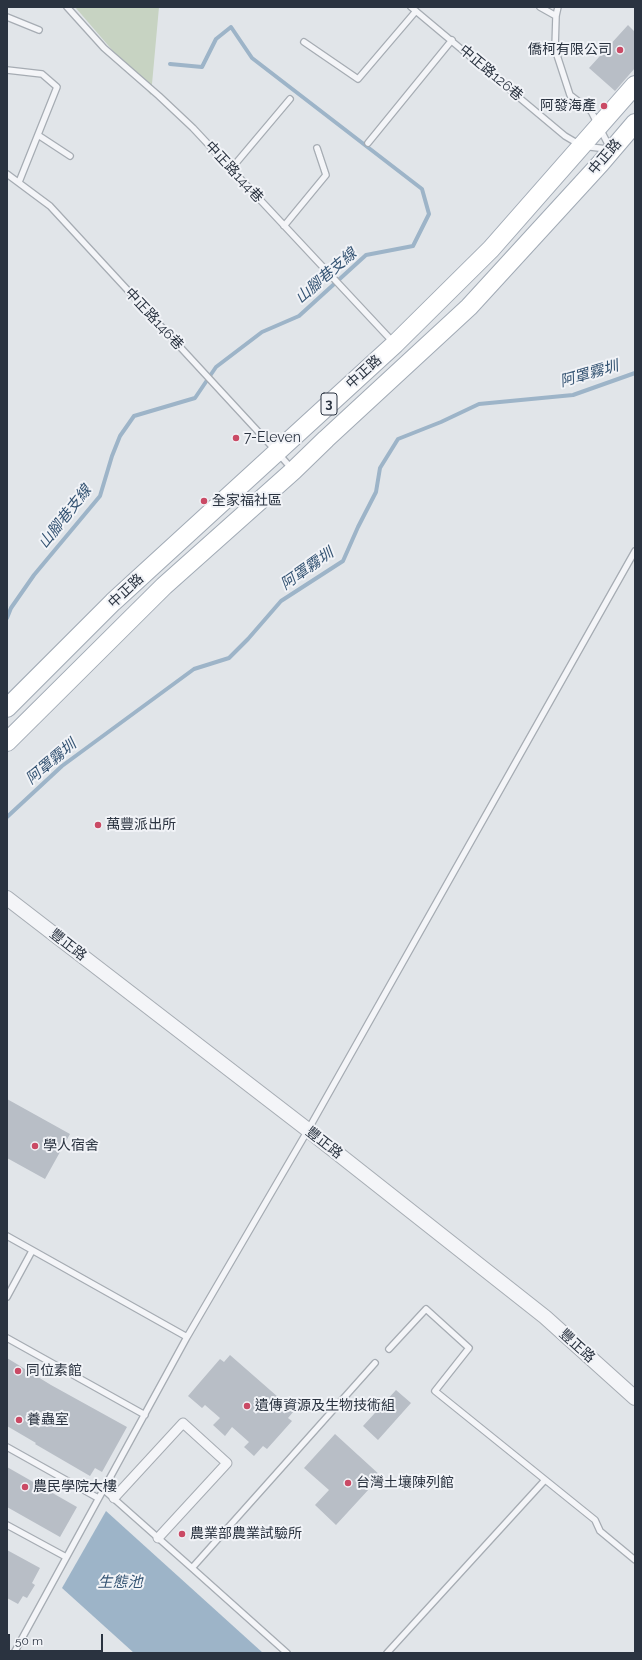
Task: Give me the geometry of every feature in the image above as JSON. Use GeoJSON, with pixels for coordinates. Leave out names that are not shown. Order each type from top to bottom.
{"type":"FeatureCollection","features":[{"type":"Feature","properties":{"kind":"main road","name":"中正路"},"geometry":{"type":"LineString","coordinates":[[7,708],[113,602],[394,344],[491,249],[635,85]]}},
{"type":"Feature","properties":{"kind":"main road","name":"中正路"},"geometry":{"type":"LineString","coordinates":[[7,742],[164,586],[293,471],[469,307],[635,123]]}},
{"type":"Feature","properties":{"kind":"street","name":"豐正路"},"geometry":{"type":"LineString","coordinates":[[7,898],[308,1130],[545,1317],[635,1398]]}},
{"type":"Feature","properties":{"kind":"street"},"geometry":{"type":"LineString","coordinates":[[114,1498],[183,1423],[227,1463],[158,1538]]}},
{"type":"Feature","properties":{"kind":"lane","name":"中正路144巷"},"geometry":{"type":"LineString","coordinates":[[67,7],[104,48],[193,128],[394,344]]}},
{"type":"Feature","properties":{"kind":"lane"},"geometry":{"type":"LineString","coordinates":[[540,7],[556,16]]}},
{"type":"Feature","properties":{"kind":"lane"},"geometry":{"type":"LineString","coordinates":[[558,7],[556,16],[555,49],[570,95],[591,111],[611,150]]}},
{"type":"Feature","properties":{"kind":"lane","name":"中正路126巷"},"geometry":{"type":"LineString","coordinates":[[304,42],[358,79],[413,9],[452,40],[565,136],[582,146],[611,150]]}},
{"type":"Feature","properties":{"kind":"lane"},"geometry":{"type":"LineString","coordinates":[[7,17],[40,30]]}},
{"type":"Feature","properties":{"kind":"lane","name":"中正路126巷"},"geometry":{"type":"LineString","coordinates":[[368,143],[452,40]]}},
{"type":"Feature","properties":{"kind":"lane"},"geometry":{"type":"LineString","coordinates":[[7,70],[42,74],[57,88],[19,182]]}},
{"type":"Feature","properties":{"kind":"lane"},"geometry":{"type":"LineString","coordinates":[[231,169],[290,98]]}},
{"type":"Feature","properties":{"kind":"lane"},"geometry":{"type":"LineString","coordinates":[[38,135],[70,156]]}},
{"type":"Feature","properties":{"kind":"lane"},"geometry":{"type":"LineString","coordinates":[[284,226],[326,175],[317,148]]}},
{"type":"Feature","properties":{"kind":"lane","name":"中正路146巷"},"geometry":{"type":"LineString","coordinates":[[8,177],[19,182],[50,206],[293,471]]}},
{"type":"Feature","properties":{"kind":"lane"},"geometry":{"type":"LineString","coordinates":[[14,1653],[188,1337],[308,1130],[635,551]]}},
{"type":"Feature","properties":{"kind":"lane"},"geometry":{"type":"LineString","coordinates":[[7,1236],[188,1337]]}},
{"type":"Feature","properties":{"kind":"lane"},"geometry":{"type":"LineString","coordinates":[[7,1297],[32,1251]]}},
{"type":"Feature","properties":{"kind":"lane"},"geometry":{"type":"LineString","coordinates":[[389,1348],[426,1309],[469,1348],[435,1391],[595,1520],[600,1531],[635,1560]]}},
{"type":"Feature","properties":{"kind":"lane"},"geometry":{"type":"LineString","coordinates":[[7,1338],[146,1414]]}},
{"type":"Feature","properties":{"kind":"lane"},"geometry":{"type":"LineString","coordinates":[[192,1568],[375,1363]]}},
{"type":"Feature","properties":{"kind":"lane"},"geometry":{"type":"LineString","coordinates":[[7,1447],[98,1498]]}},
{"type":"Feature","properties":{"kind":"lane"},"geometry":{"type":"LineString","coordinates":[[387,1653],[544,1480]]}},
{"type":"Feature","properties":{"kind":"lane"},"geometry":{"type":"LineString","coordinates":[[103,1489],[287,1653]]}},
{"type":"Feature","properties":{"kind":"lane"},"geometry":{"type":"LineString","coordinates":[[7,1525],[66,1557]]}},
{"type":"Feature","properties":{"kind":"green space"},"geometry":{"type":"Polygon","coordinates":[[[75,7],[159,7],[151,95],[75,7]]]}},
{"type":"Feature","properties":{"kind":"water","name":"生態池"},"geometry":{"type":"Polygon","coordinates":[[[106,1511],[263,1653],[134,1653],[62,1588],[106,1511]]]}},
{"type":"Feature","properties":{"kind":"building","name":"僑柯有限公司"},"geometry":{"type":"Polygon","coordinates":[[[628,25],[635,32],[635,68],[615,91],[589,68],[628,25]]]}},
{"type":"Feature","properties":{"kind":"building","name":"學人宿舍"},"geometry":{"type":"Polygon","coordinates":[[[7,1099],[70,1134],[45,1179],[7,1158],[7,1099]]]}},
{"type":"Feature","properties":{"kind":"building","name":"遺傳資源及生物技術組"},"geometry":{"type":"Polygon","coordinates":[[[230,1355],[294,1411],[288,1418],[292,1421],[267,1449],[263,1446],[254,1456],[244,1447],[249,1442],[232,1427],[225,1436],[213,1425],[220,1418],[205,1405],[202,1408],[188,1396],[220,1359],[224,1362],[230,1355]]]}},
{"type":"Feature","properties":{"kind":"building"},"geometry":{"type":"Polygon","coordinates":[[[7,1358],[51,1385],[127,1427],[102,1472],[95,1468],[90,1476],[7,1426],[7,1358]]]}},
{"type":"Feature","properties":{"kind":"building"},"geometry":{"type":"Polygon","coordinates":[[[396,1390],[411,1403],[378,1440],[363,1426],[396,1390]]]}},
{"type":"Feature","properties":{"kind":"building","name":"台灣土壤陳列館"},"geometry":{"type":"Polygon","coordinates":[[[335,1434],[381,1476],[336,1525],[315,1505],[329,1490],[304,1468],[335,1434]]]}},
{"type":"Feature","properties":{"kind":"building","name":"農民學院大樓"},"geometry":{"type":"Polygon","coordinates":[[[7,1467],[77,1507],[60,1537],[7,1507],[7,1467]]]}},
{"type":"Feature","properties":{"kind":"building"},"geometry":{"type":"Polygon","coordinates":[[[7,1550],[40,1568],[32,1583],[35,1585],[27,1598],[23,1596],[18,1604],[7,1598],[7,1550]]]}},
{"type":"Feature","properties":{"kind":"waterway","name":"山腳巷支線"},"geometry":{"type":"LineString","coordinates":[[7,618],[11,608],[34,575],[100,496],[112,456],[120,436],[134,416],[195,398],[216,367],[262,332],[299,316],[366,255],[413,246],[429,214],[422,189],[252,58],[231,27],[216,39],[202,67],[170,64]]}},
{"type":"Feature","properties":{"kind":"waterway","name":"阿罩霧圳"},"geometry":{"type":"LineString","coordinates":[[7,817],[62,766],[194,669],[229,658],[248,639],[281,601],[343,561],[376,492],[380,468],[398,439],[441,422],[479,404],[573,395],[635,373]]}},
{"type":"Feature","properties":{"kind":"place","name":"僑柯有限公司"},"geometry":{"type":"Point","coordinates":[620,50]}},
{"type":"Feature","properties":{"kind":"place","name":"阿發海產"},"geometry":{"type":"Point","coordinates":[604,106]}},
{"type":"Feature","properties":{"kind":"place","name":"7-Eleven"},"geometry":{"type":"Point","coordinates":[236,438]}},
{"type":"Feature","properties":{"kind":"place","name":"全家福社區"},"geometry":{"type":"Point","coordinates":[204,501]}},
{"type":"Feature","properties":{"kind":"place","name":"萬豐派出所"},"geometry":{"type":"Point","coordinates":[98,825]}},
{"type":"Feature","properties":{"kind":"place","name":"學人宿舍"},"geometry":{"type":"Point","coordinates":[35,1146]}},
{"type":"Feature","properties":{"kind":"place","name":"同位素館"},"geometry":{"type":"Point","coordinates":[18,1371]}},
{"type":"Feature","properties":{"kind":"place","name":"遺傳資源及生物技術組"},"geometry":{"type":"Point","coordinates":[247,1406]}},
{"type":"Feature","properties":{"kind":"place","name":"養蟲室"},"geometry":{"type":"Point","coordinates":[19,1420]}},
{"type":"Feature","properties":{"kind":"place","name":"台灣土壤陳列館"},"geometry":{"type":"Point","coordinates":[348,1483]}},
{"type":"Feature","properties":{"kind":"place","name":"農民學院大樓"},"geometry":{"type":"Point","coordinates":[25,1487]}},
{"type":"Feature","properties":{"kind":"place","name":"農業部農業試驗所"},"geometry":{"type":"Point","coordinates":[182,1534]}}]}
